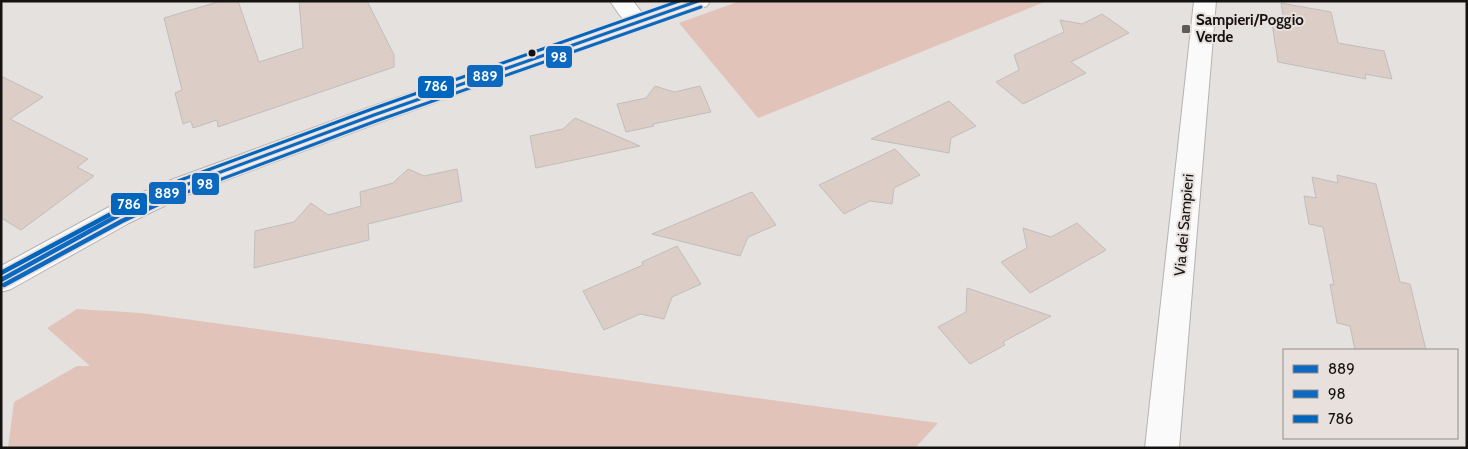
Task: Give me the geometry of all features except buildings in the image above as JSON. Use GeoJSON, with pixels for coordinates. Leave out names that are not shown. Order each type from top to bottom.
{"type":"FeatureCollection","features":[{"type":"Feature","properties":{"kind":"street"},"geometry":{"type":"LineString","coordinates":[[620,1],[639,23]]}},
{"type":"Feature","properties":{"kind":"street"},"geometry":{"type":"LineString","coordinates":[[1,280],[119,216],[180,187],[374,115],[699,1]]}},
{"type":"Feature","properties":{"kind":"street","name":"Via dei Sampieri"},"geometry":{"type":"LineString","coordinates":[[1162,448],[1204,1]]}},
{"type":"Feature","properties":{"kind":"shaded area"},"geometry":{"type":"Polygon","coordinates":[[[740,1],[1047,1],[758,118],[679,23],[740,1]]]}},
{"type":"Feature","properties":{"kind":"shaded area"},"geometry":{"type":"Polygon","coordinates":[[[77,309],[141,313],[938,423],[915,448],[8,448],[14,402],[77,366],[90,366],[47,328],[77,309]]]}},
{"type":"Feature","properties":{"kind":"transit line","name":"786"},"geometry":{"type":"LineString","coordinates":[[1,273],[116,210],[178,181],[372,109],[679,1]]}},
{"type":"Feature","properties":{"kind":"transit line","name":"889"},"geometry":{"type":"LineString","coordinates":[[1,280],[119,215],[180,187],[374,115],[698,1]]}},
{"type":"Feature","properties":{"kind":"transit line","name":"98"},"geometry":{"type":"LineString","coordinates":[[4,285],[122,221],[182,193],[376,121],[701,7]]}},
{"type":"Feature","properties":{"kind":"place","name":"Sampieri/Poggio Verde"},"geometry":{"type":"Point","coordinates":[1186,29]}}]}
